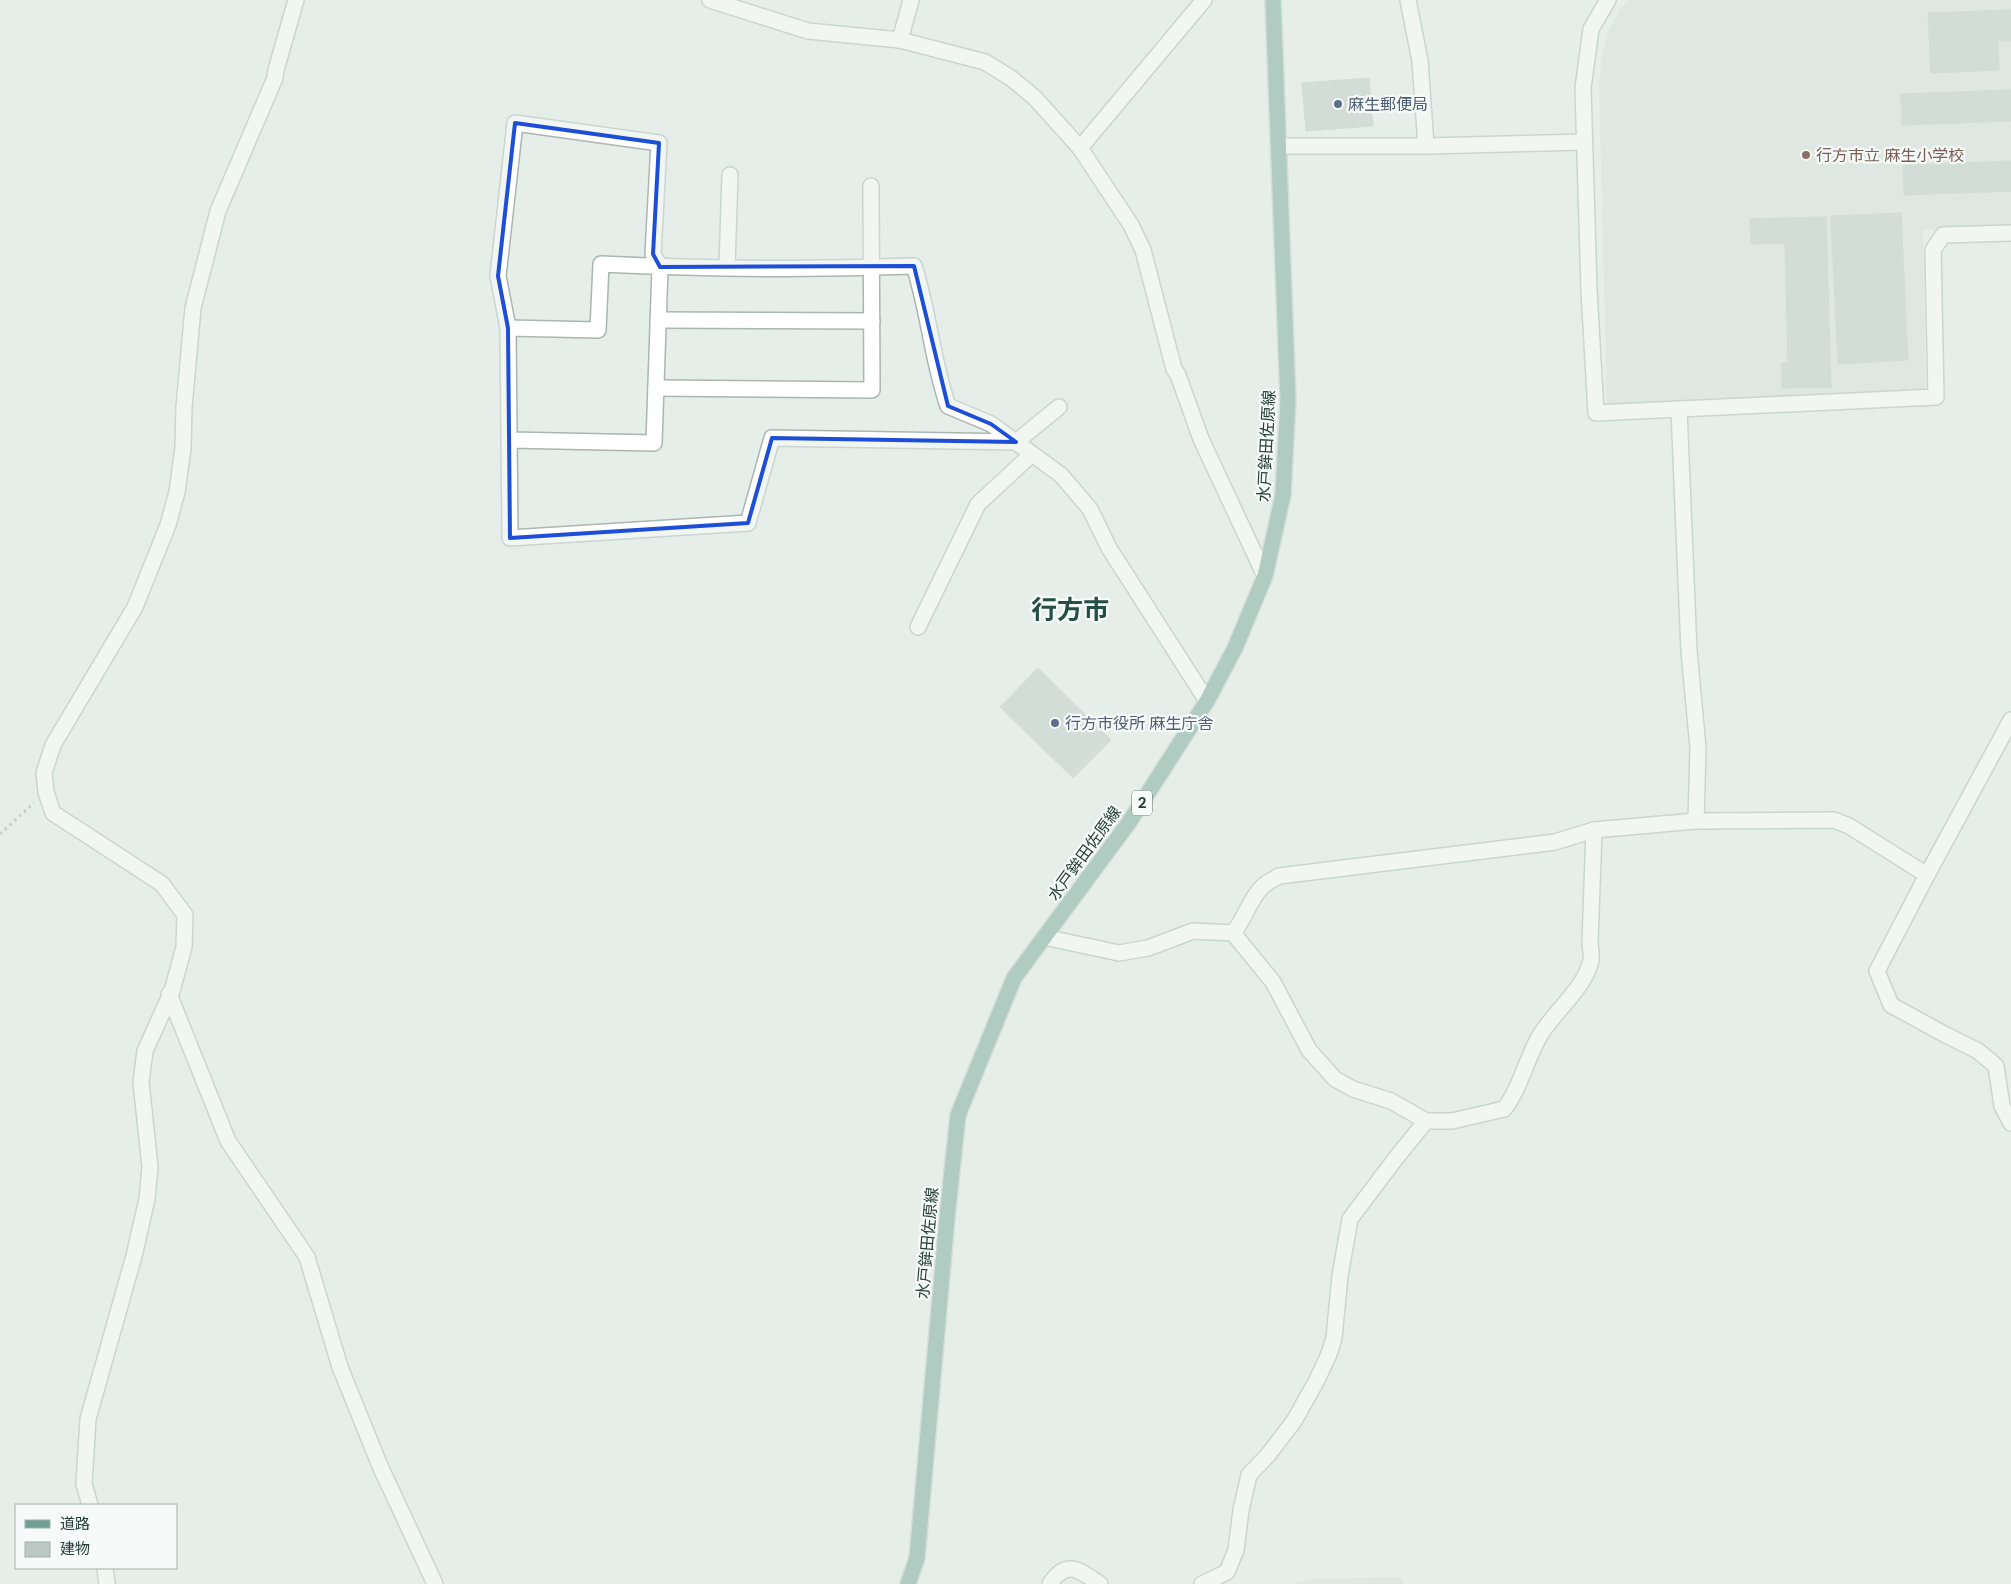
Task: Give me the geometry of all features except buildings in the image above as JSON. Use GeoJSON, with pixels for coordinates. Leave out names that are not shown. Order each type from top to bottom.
{"type":"FeatureCollection","features":[{"type":"Feature","properties":{"kind":"main road","name":"水戸鉾田佐原線"},"geometry":{"type":"LineString","coordinates":[[908,1584],[917,1558],[946,1218],[958,1114],[1014,978],[1130,821],[1208,701],[1235,648],[1265,576],[1284,495],[1288,400],[1273,0]]}},
{"type":"Feature","properties":{"kind":"street"},"geometry":{"type":"LineString","coordinates":[[90,1504],[84,1484],[88,1418],[134,1256],[147,1199],[150,1167],[141,1082],[145,1051],[169,994],[172,991],[184,947],[184,915],[162,884],[53,814],[46,792],[44,773],[53,745],[135,607],[168,525],[177,492],[182,456],[184,407],[193,308],[218,210],[275,78],[296,0]]}},
{"type":"Feature","properties":{"kind":"street"},"geometry":{"type":"LineString","coordinates":[[710,0],[808,31],[900,40],[985,62],[1011,78],[1035,98],[1080,148],[1131,225],[1143,250],[1174,369],[1178,375],[1201,439],[1265,576]]}},
{"type":"Feature","properties":{"kind":"street"},"geometry":{"type":"LineString","coordinates":[[900,40],[911,0]]}},
{"type":"Feature","properties":{"kind":"street"},"geometry":{"type":"LineString","coordinates":[[1080,148],[1204,0]]}},
{"type":"Feature","properties":{"kind":"street"},"geometry":{"type":"LineString","coordinates":[[1408,0],[1420,61],[1426,146]]}},
{"type":"Feature","properties":{"kind":"street"},"geometry":{"type":"LineString","coordinates":[[1608,0],[1591,29],[1587,47],[1583,88],[1596,413],[1936,397],[1933,250],[1943,235],[2011,233]]}},
{"type":"Feature","properties":{"kind":"street"},"geometry":{"type":"LineString","coordinates":[[510,440],[654,443],[660,267],[653,254],[659,144],[515,124],[498,276],[508,328],[510,538],[748,523],[772,438],[1016,442],[1059,407]]}},
{"type":"Feature","properties":{"kind":"street"},"geometry":{"type":"LineString","coordinates":[[1278,146],[1426,146],[1584,142]]}},
{"type":"Feature","properties":{"kind":"street"},"geometry":{"type":"LineString","coordinates":[[727,267],[730,175]]}},
{"type":"Feature","properties":{"kind":"street"},"geometry":{"type":"LineString","coordinates":[[656,388],[872,390],[871,186]]}},
{"type":"Feature","properties":{"kind":"street"},"geometry":{"type":"LineString","coordinates":[[508,328],[598,330],[601,264],[660,267],[872,268],[914,266],[922,291],[939,380],[948,406],[990,424],[1061,475],[1090,510],[1109,548],[1208,701]]}},
{"type":"Feature","properties":{"kind":"street"},"geometry":{"type":"LineString","coordinates":[[658,320],[872,320]]}},
{"type":"Feature","properties":{"kind":"street"},"geometry":{"type":"LineString","coordinates":[[1679,409],[1689,651],[1698,748],[1696,821]]}},
{"type":"Feature","properties":{"kind":"street"},"geometry":{"type":"LineString","coordinates":[[918,627],[978,504],[1032,454]]}},
{"type":"Feature","properties":{"kind":"street"},"geometry":{"type":"LineString","coordinates":[[2011,720],[1877,971],[1892,1005],[1978,1051],[1996,1066],[2002,1106],[2011,1123]]}},
{"type":"Feature","properties":{"kind":"street"},"geometry":{"type":"LineString","coordinates":[[1233,933],[1242,922],[1253,898],[1264,885],[1279,876],[1555,842],[1594,830],[1696,821],[1834,820],[1849,826],[1927,875]]}},
{"type":"Feature","properties":{"kind":"street"},"geometry":{"type":"LineString","coordinates":[[1044,937],[1118,953],[1148,948],[1192,931],[1233,933],[1273,982],[1309,1050],[1335,1080],[1353,1089],[1391,1101],[1426,1121],[1452,1121],[1504,1109],[1511,1100],[1520,1076],[1540,1036],[1581,983],[1591,960],[1594,830]]}},
{"type":"Feature","properties":{"kind":"street"},"geometry":{"type":"LineString","coordinates":[[169,994],[228,1141],[307,1257],[340,1367],[380,1466],[435,1584]]}},
{"type":"Feature","properties":{"kind":"street"},"geometry":{"type":"LineString","coordinates":[[1202,1584],[1227,1572],[1236,1550],[1242,1503],[1249,1475],[1268,1455],[1294,1421],[1329,1354],[1334,1338],[1340,1276],[1350,1219],[1426,1121]]}},
{"type":"Feature","properties":{"kind":"street"},"geometry":{"type":"LineString","coordinates":[[1050,1584],[1057,1574],[1072,1568],[1080,1570],[1100,1584]]}},
{"type":"Feature","properties":{"kind":"street"},"geometry":{"type":"LineString","coordinates":[[105,1569],[107,1584]]}},
{"type":"Feature","properties":{"kind":"path"},"geometry":{"type":"LineString","coordinates":[[0,834],[46,792]]}},
{"type":"Feature","properties":{"kind":"highlighted area"},"geometry":{"type":"Polygon","coordinates":[[[515,123],[659,143],[653,254],[660,267],[914,266],[948,406],[991,424],[1016,442],[772,438],[748,523],[510,538],[508,328],[498,276],[515,123]]]}},
{"type":"Feature","properties":{"kind":"shaded area","name":"行方市立 麻生小学校"},"geometry":{"type":"Polygon","coordinates":[[[1629,0],[2011,0],[2011,225],[1923,230],[1926,398],[1607,407],[1599,84],[1602,55],[1609,29],[1621,8],[1629,0]]]}},
{"type":"Feature","properties":{"kind":"shaded area"},"geometry":{"type":"Polygon","coordinates":[[[1400,1577],[1404,1584],[1290,1584],[1317,1579],[1400,1577]]]}},
{"type":"Feature","properties":{"kind":"place","name":"麻生郵便局"},"geometry":{"type":"Point","coordinates":[1338,104]}},
{"type":"Feature","properties":{"kind":"place","name":"行方市立 麻生小学校"},"geometry":{"type":"Point","coordinates":[1806,155]}},
{"type":"Feature","properties":{"kind":"place","name":"行方市役所 麻生庁舎"},"geometry":{"type":"Point","coordinates":[1055,723]}},
{"type":"Feature","properties":{"kind":"district","name":"行方市"},"geometry":{"type":"Point","coordinates":[1070,610]}}]}
